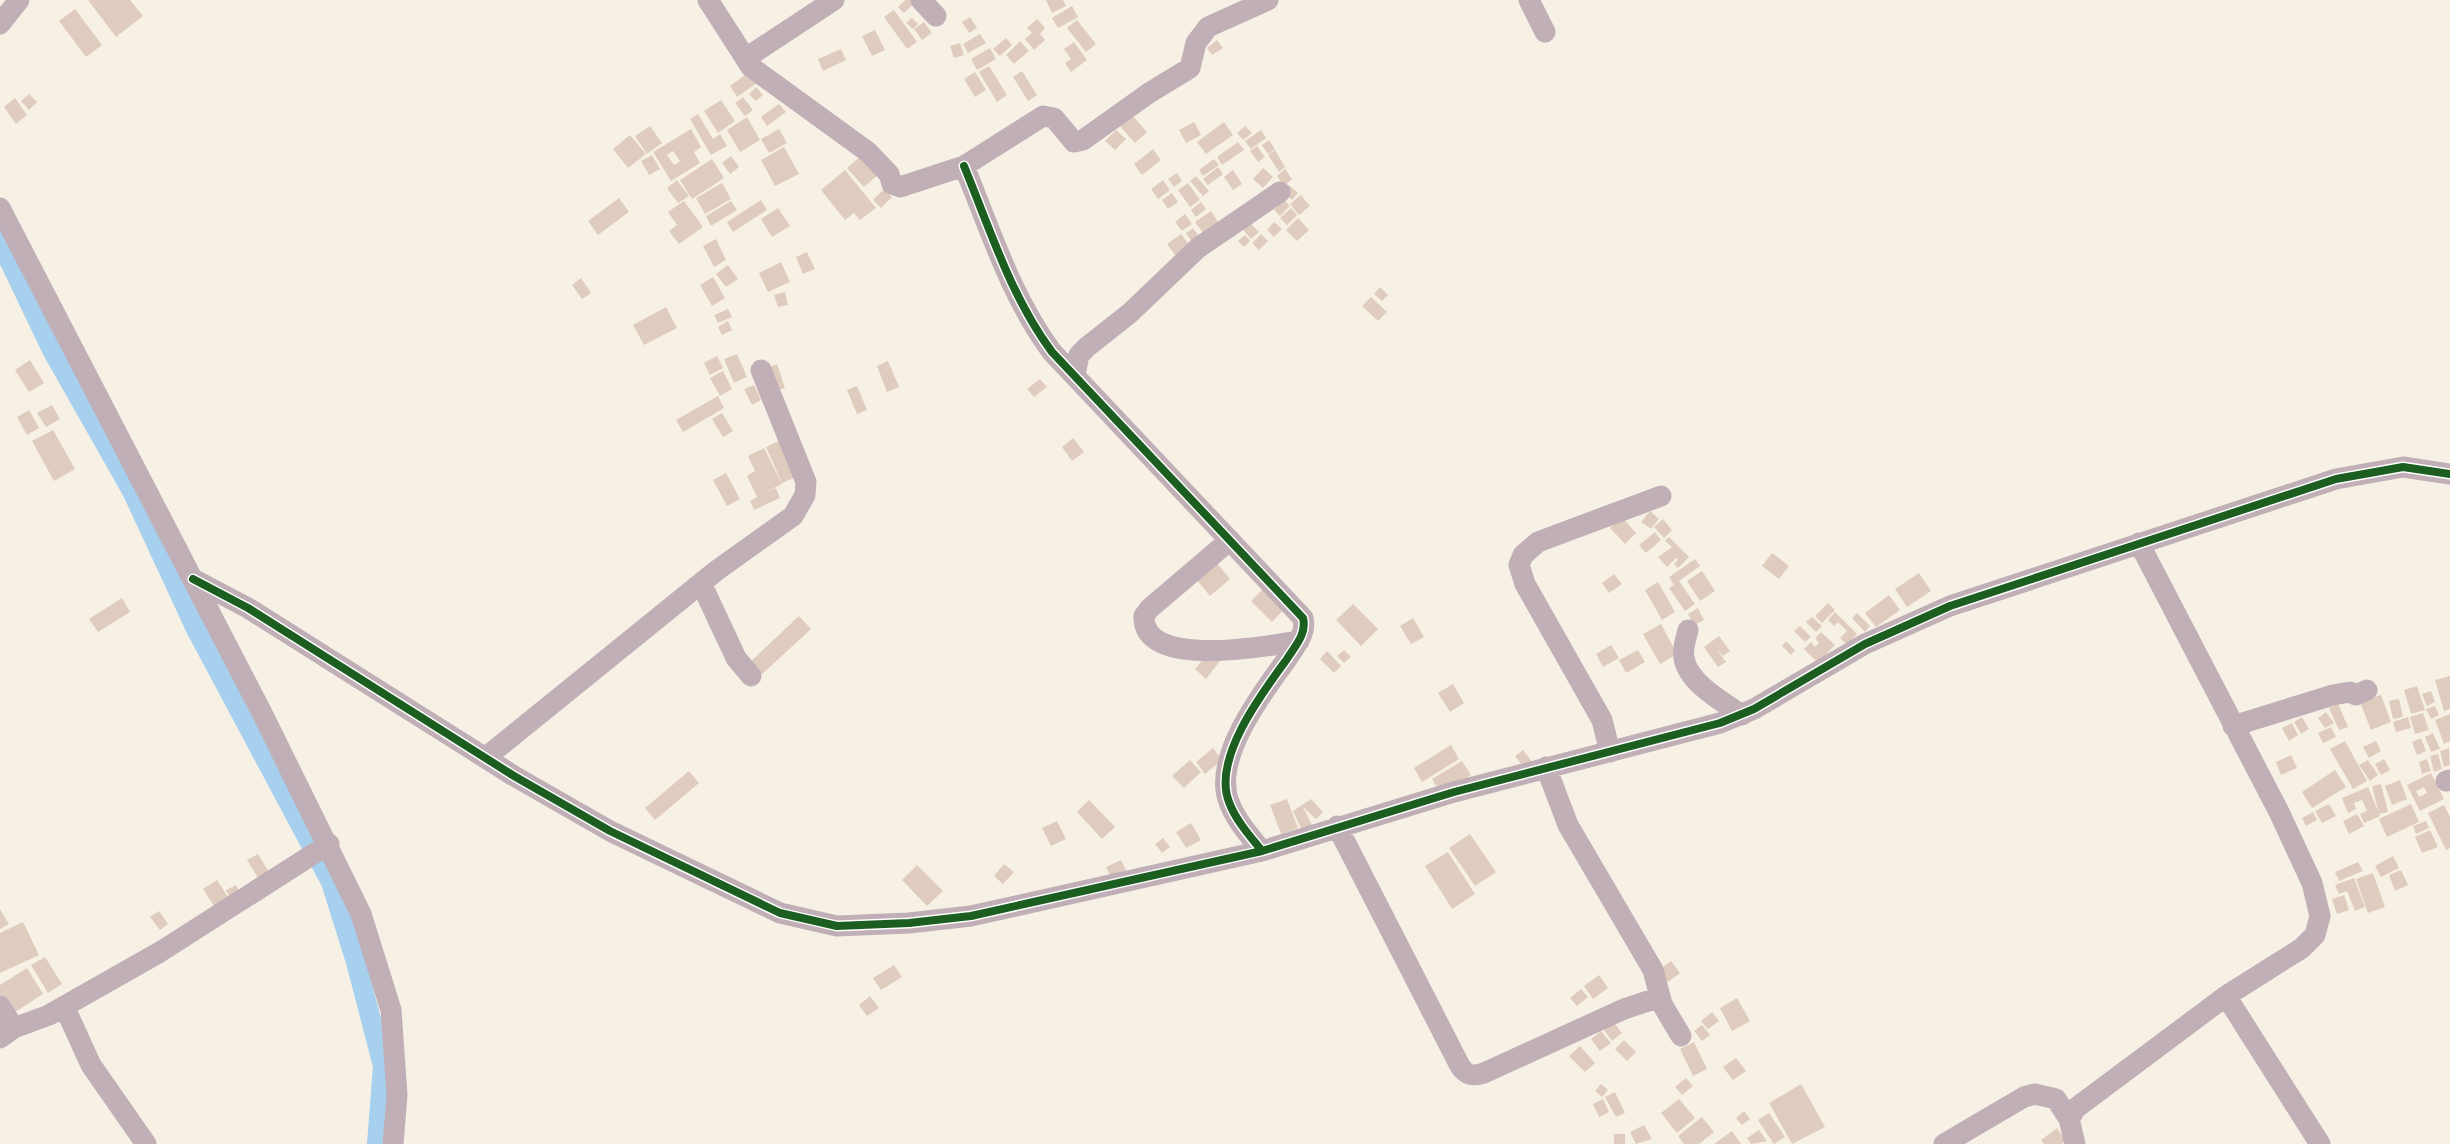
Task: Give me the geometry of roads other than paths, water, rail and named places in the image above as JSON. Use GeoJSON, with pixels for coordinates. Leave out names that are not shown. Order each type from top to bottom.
{"type":"FeatureCollection","features":[{"type":"Feature","properties":{"kind":"street"},"geometry":{"type":"LineString","coordinates":[[0,24],[19,0]]}},
{"type":"Feature","properties":{"kind":"street"},"geometry":{"type":"LineString","coordinates":[[708,0],[758,73],[868,152],[889,174],[892,184],[908,187],[964,166],[1043,116],[1054,118],[1071,140],[1083,140],[1132,104],[1190,68],[1196,43],[1208,27],[1268,0]]}},
{"type":"Feature","properties":{"kind":"street"},"geometry":{"type":"LineString","coordinates":[[746,58],[834,0]]}},
{"type":"Feature","properties":{"kind":"street"},"geometry":{"type":"LineString","coordinates":[[921,0],[936,16]]}},
{"type":"Feature","properties":{"kind":"street"},"geometry":{"type":"LineString","coordinates":[[1529,0],[1545,32]]}},
{"type":"Feature","properties":{"kind":"street"},"geometry":{"type":"LineString","coordinates":[[964,166],[1023,309],[1052,352],[1298,610],[1305,626],[1299,641],[1267,687],[1238,736],[1227,763],[1224,783],[1228,801],[1236,819],[1262,851]]}},
{"type":"Feature","properties":{"kind":"street"},"geometry":{"type":"LineString","coordinates":[[1075,375],[1078,355],[1130,313],[1198,248],[1280,192]]}},
{"type":"Feature","properties":{"kind":"street"},"geometry":{"type":"LineString","coordinates":[[0,208],[193,579],[318,851],[361,914],[391,1010],[397,1095],[393,1144]]}},
{"type":"Feature","properties":{"kind":"street"},"geometry":{"type":"LineString","coordinates":[[485,758],[701,583],[793,516],[805,495],[806,482],[761,370]]}},
{"type":"Feature","properties":{"kind":"street"},"geometry":{"type":"LineString","coordinates":[[193,579],[248,608],[485,758],[619,836],[780,913],[824,925],[855,927],[962,918],[1262,851],[1337,826],[1549,778],[1610,752],[1742,715],[1848,653],[1920,617],[2143,553],[2354,474],[2403,467],[2450,474]]}},
{"type":"Feature","properties":{"kind":"street"},"geometry":{"type":"LineString","coordinates":[[1610,752],[1602,720],[1525,584],[1519,565],[1523,555],[1538,542],[1660,496]]}},
{"type":"Feature","properties":{"kind":"street"},"geometry":{"type":"LineString","coordinates":[[1230,540],[1149,609],[1144,616],[1146,627],[1161,644],[1183,649],[1213,651],[1299,641]]}},
{"type":"Feature","properties":{"kind":"street"},"geometry":{"type":"LineString","coordinates":[[2069,1119],[2076,1108],[2226,996],[2302,948],[2315,935],[2320,916],[2312,883],[2143,553]]}},
{"type":"Feature","properties":{"kind":"street"},"geometry":{"type":"LineString","coordinates":[[701,583],[736,658],[751,676]]}},
{"type":"Feature","properties":{"kind":"street"},"geometry":{"type":"LineString","coordinates":[[1688,630],[1683,649],[1684,661],[1689,671],[1711,692],[1742,715]]}},
{"type":"Feature","properties":{"kind":"street"},"geometry":{"type":"LineString","coordinates":[[2233,726],[2333,694],[2350,692],[2356,695],[2367,690]]}},
{"type":"Feature","properties":{"kind":"street"},"geometry":{"type":"LineString","coordinates":[[1549,778],[1568,825],[1653,970],[1660,997],[1681,1036]]}},
{"type":"Feature","properties":{"kind":"street"},"geometry":{"type":"LineString","coordinates":[[1337,826],[1459,1064],[1466,1073],[1471,1075],[1484,1073],[1623,1009],[1660,997]]}},
{"type":"Feature","properties":{"kind":"street"},"geometry":{"type":"LineString","coordinates":[[0,1006],[7,1033],[64,1006],[160,952],[318,851]]}},
{"type":"Feature","properties":{"kind":"street"},"geometry":{"type":"LineString","coordinates":[[2226,996],[2320,1144]]}},
{"type":"Feature","properties":{"kind":"street"},"geometry":{"type":"LineString","coordinates":[[64,1006],[91,1065],[146,1144]]}},
{"type":"Feature","properties":{"kind":"street"},"geometry":{"type":"LineString","coordinates":[[1944,1144],[2024,1097],[2035,1094],[2056,1099],[2069,1119],[2075,1144]]}},
{"type":"Feature","properties":{"kind":"waterway"},"geometry":{"type":"LineString","coordinates":[[0,241],[52,350],[132,491],[196,629],[331,882],[356,962],[383,1066],[377,1144]]}}]}
